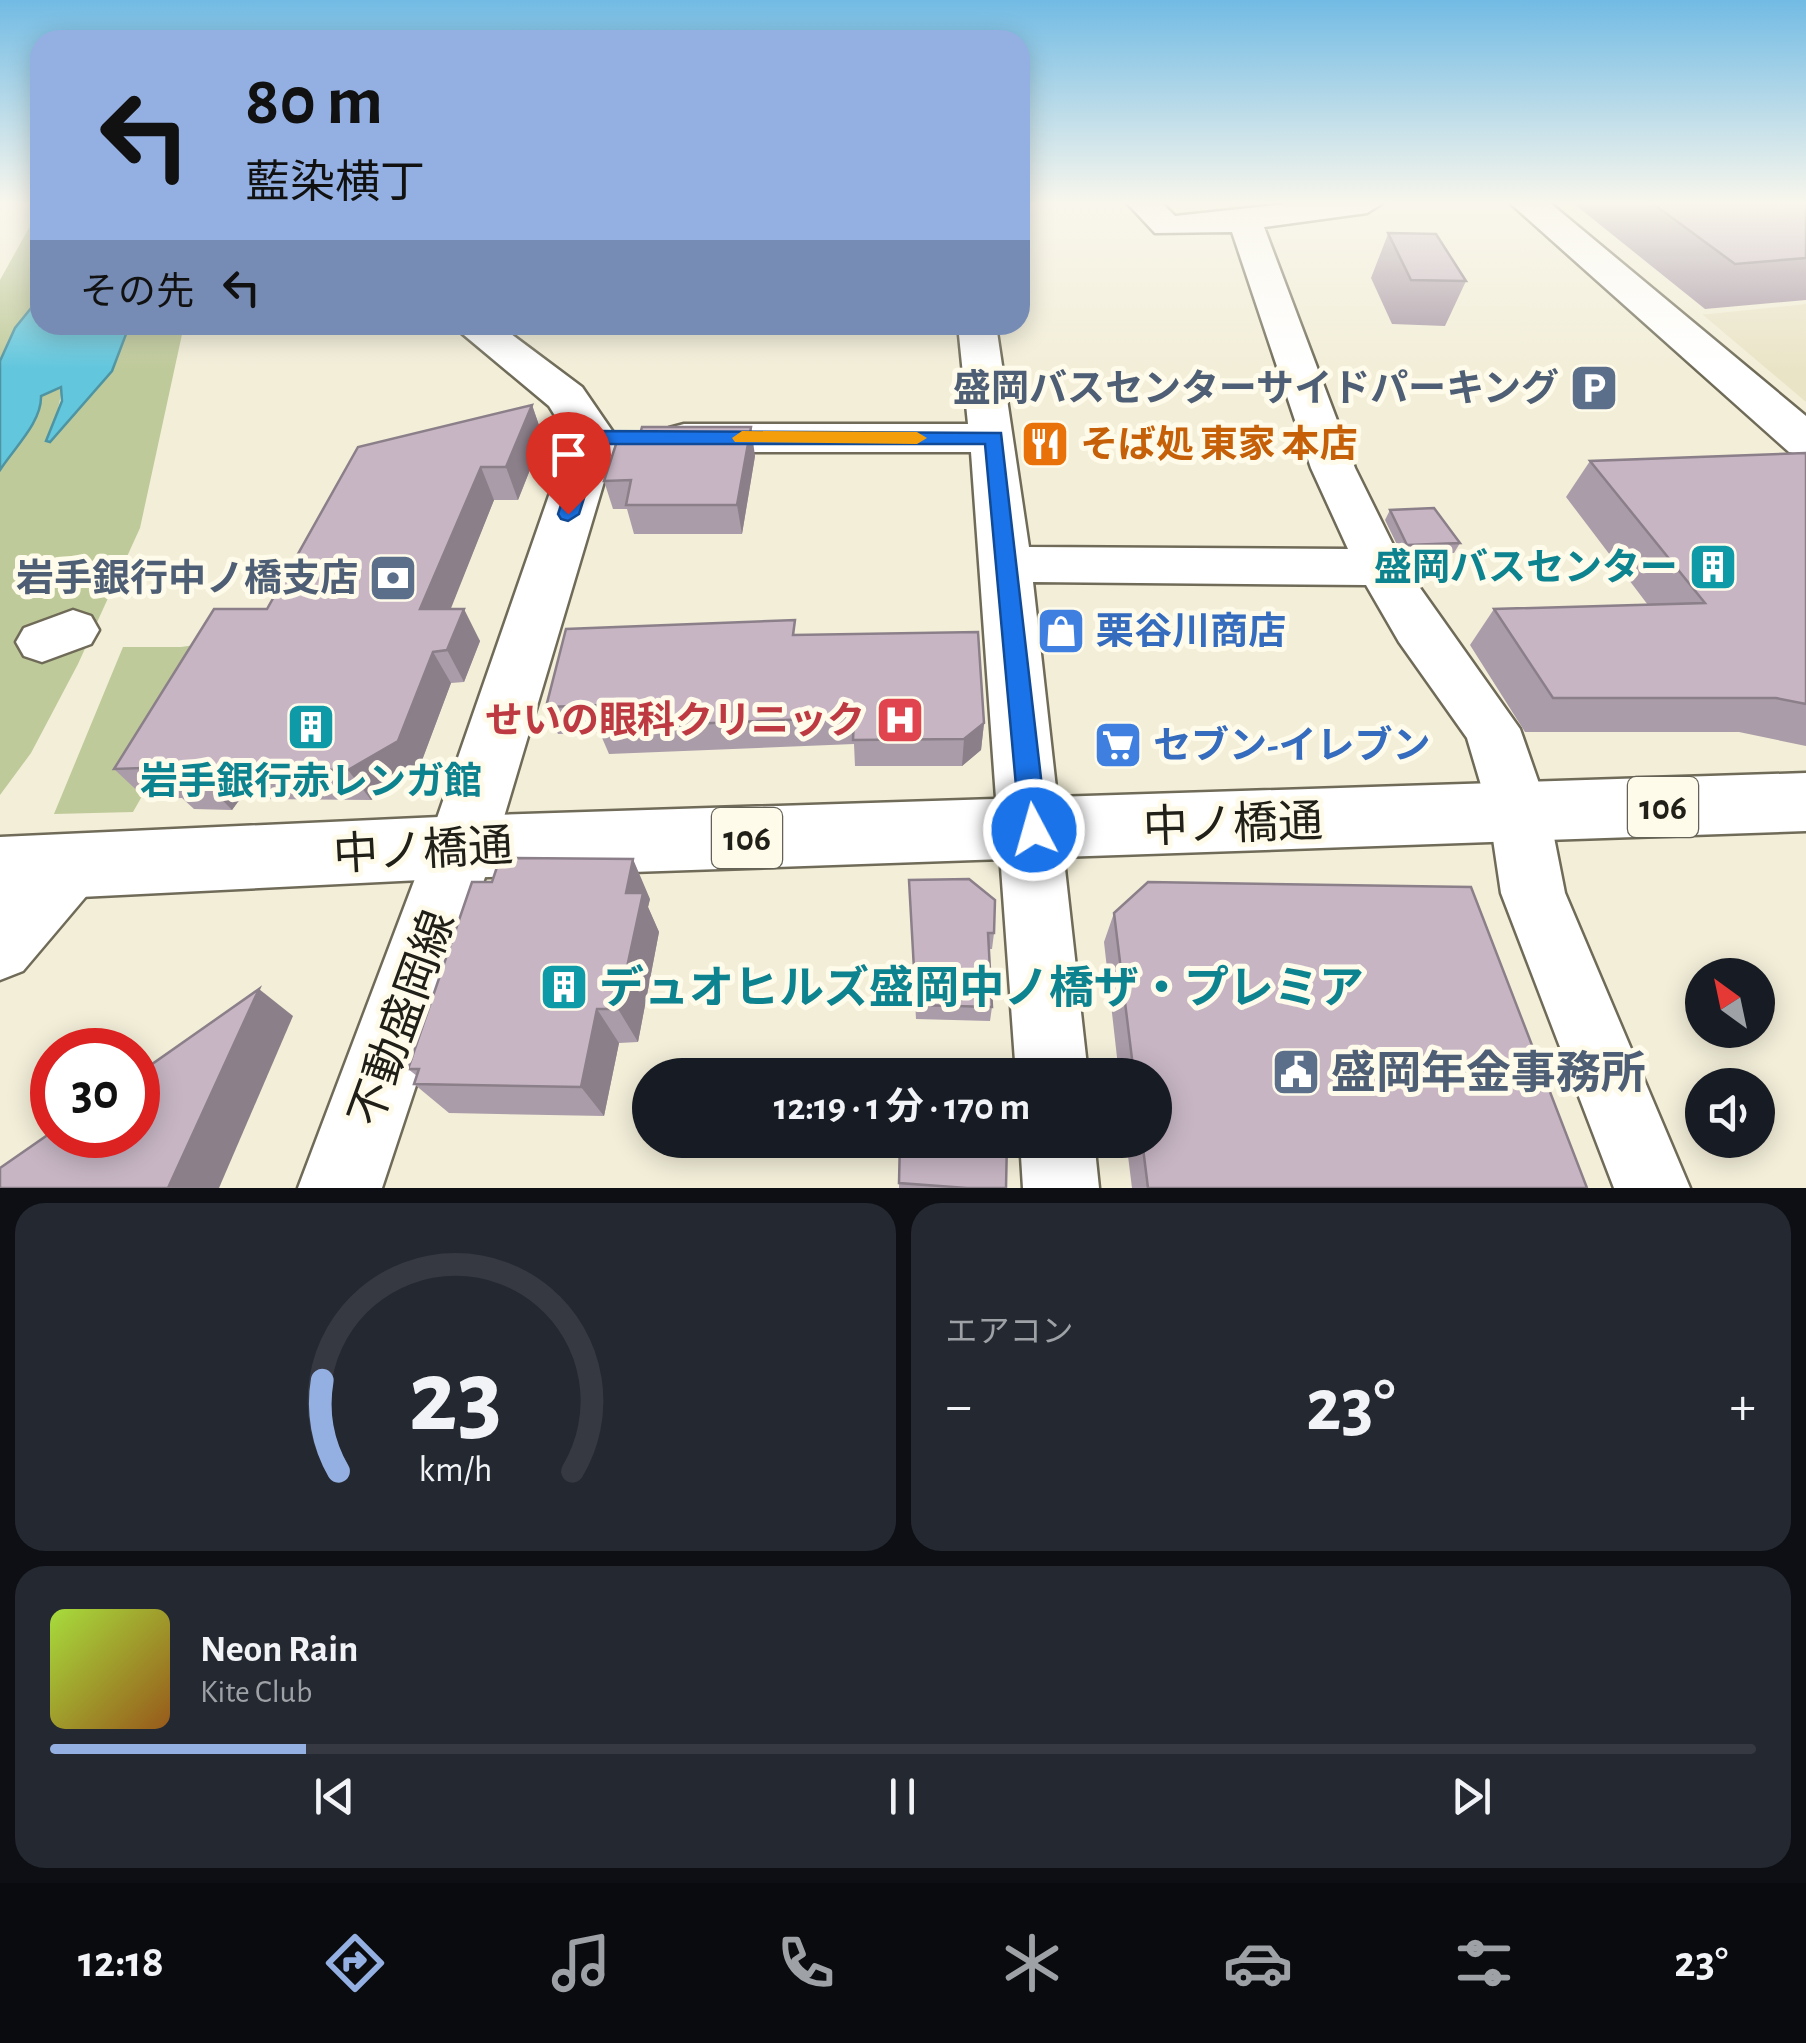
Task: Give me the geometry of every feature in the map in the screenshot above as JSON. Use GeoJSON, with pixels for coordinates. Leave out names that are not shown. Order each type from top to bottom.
{"type":"FeatureCollection","features":[{"type":"Feature","properties":{"kind":"main road"},"geometry":{"type":"LineString","coordinates":[[1593,258],[1806,440]]}},
{"type":"Feature","properties":{"kind":"main road"},"geometry":{"type":"LineString","coordinates":[[487,335],[625,438]]}},
{"type":"Feature","properties":{"kind":"main road","name":"不動盛岡線"},"geometry":{"type":"LineString","coordinates":[[340,1188],[461,847],[625,438]]}},
{"type":"Feature","properties":{"kind":"main road","name":"中ノ橋通"},"geometry":{"type":"LineString","coordinates":[[0,869],[461,847],[1806,802]]}},
{"type":"Feature","properties":{"kind":"street"},"geometry":{"type":"LineString","coordinates":[[1258,258],[1333,468],[1380,567],[1417,628],[1492,729],[1520,812],[1533,894],[1652,1188]]}},
{"type":"Feature","properties":{"kind":"street"},"geometry":{"type":"LineString","coordinates":[[979,335],[994,438],[1034,830],[1051,1058]]}},
{"type":"Feature","properties":{"kind":"street"},"geometry":{"type":"LineString","coordinates":[[625,438],[994,438]]}},
{"type":"Feature","properties":{"kind":"street"},"geometry":{"type":"LineString","coordinates":[[1007,564],[1380,567]]}},
{"type":"Feature","properties":{"kind":"street"},"geometry":{"type":"LineString","coordinates":[[0,948],[72,867]]}},
{"type":"Feature","properties":{"kind":"street"},"geometry":{"type":"LineString","coordinates":[[1058,1158],[1061,1188]]}},
{"type":"Feature","properties":{"kind":"shaded area"},"geometry":{"type":"Polygon","coordinates":[[[1806,304],[1806,402],[1702,314],[1709,314],[1806,304]]]}},
{"type":"Feature","properties":{"kind":"green space"},"geometry":{"type":"Polygon","coordinates":[[[12,258],[30,258],[30,309],[15,328],[0,361],[0,280],[12,258]]]}},
{"type":"Feature","properties":{"kind":"green space"},"geometry":{"type":"Polygon","coordinates":[[[125,335],[182,335],[140,528],[78,664],[31,753],[0,795],[0,470],[37,416],[41,396],[61,386],[50,442],[111,371],[125,335]]]}},
{"type":"Feature","properties":{"kind":"green space"},"geometry":{"type":"Polygon","coordinates":[[[231,640],[133,812],[54,814],[123,647],[181,647],[231,640]]]}},
{"type":"Feature","properties":{"kind":"water"},"geometry":{"type":"Polygon","coordinates":[[[30,309],[30,335],[126,335],[112,371],[50,442],[46,441],[62,401],[61,387],[41,396],[32,425],[0,470],[0,361],[15,328],[30,309]]]}},
{"type":"Feature","properties":{"kind":"building"},"geometry":{"type":"Polygon","coordinates":[[[1400,258],[1452,258],[1466,281],[1411,280],[1400,258]]]}},
{"type":"Feature","properties":{"kind":"building"},"geometry":{"type":"Polygon","coordinates":[[[1727,258],[1801,258],[1735,264],[1727,258]]]}},
{"type":"Feature","properties":{"kind":"building"},"geometry":{"type":"Polygon","coordinates":[[[532,405],[506,467],[481,467],[420,609],[464,609],[447,650],[433,652],[398,741],[348,770],[211,769],[203,780],[164,780],[171,767],[114,769],[214,609],[267,609],[358,447],[532,405]]]}},
{"type":"Feature","properties":{"kind":"building"},"geometry":{"type":"Polygon","coordinates":[[[642,427],[751,427],[737,505],[626,505],[631,480],[604,481],[619,435],[640,434],[642,427]]]}},
{"type":"Feature","properties":{"kind":"building","name":"盛岡バスセンター"},"geometry":{"type":"Polygon","coordinates":[[[1806,453],[1806,704],[1776,698],[1553,698],[1494,609],[1705,603],[1590,461],[1806,453]]]}},
{"type":"Feature","properties":{"kind":"building"},"geometry":{"type":"Polygon","coordinates":[[[1434,508],[1460,543],[1407,545],[1390,510],[1434,508]]]}},
{"type":"Feature","properties":{"kind":"building"},"geometry":{"type":"Polygon","coordinates":[[[795,620],[793,635],[978,632],[984,723],[964,739],[853,740],[854,717],[598,728],[603,705],[546,707],[566,629],[795,620]]]}},
{"type":"Feature","properties":{"kind":"building","name":"デュオヒルズ盛岡中ノ橋ザ・プレミア"},"geometry":{"type":"Polygon","coordinates":[[[515,858],[633,859],[626,893],[643,893],[618,1009],[597,1009],[581,1087],[414,1084],[419,1069],[408,1069],[472,882],[492,882],[497,867],[512,866],[515,858]]]}},
{"type":"Feature","properties":{"kind":"building"},"geometry":{"type":"Polygon","coordinates":[[[969,879],[995,900],[994,933],[988,933],[992,1007],[916,1005],[909,880],[969,879]]]}},
{"type":"Feature","properties":{"kind":"building"},"geometry":{"type":"Polygon","coordinates":[[[1148,882],[1471,887],[1587,1188],[1148,1188],[1144,1158],[1172,1158],[1172,1058],[1132,1058],[1114,913],[1148,882]]]}},
{"type":"Feature","properties":{"kind":"building"},"geometry":{"type":"Polygon","coordinates":[[[259,989],[168,1188],[0,1188],[0,1168],[30,1147],[30,1158],[160,1158],[160,1059],[259,989]]]}},
{"type":"Feature","properties":{"kind":"building"},"geometry":{"type":"Polygon","coordinates":[[[900,1158],[1007,1158],[1006,1188],[899,1183],[900,1158]]]}},
{"type":"Feature","properties":{"kind":"slow traffic"},"geometry":{"type":"LineString","coordinates":[[742,438],[917,438]]}},
{"type":"Feature","properties":{"kind":"place","name":"盛岡バスセンターサイドパーキング"},"geometry":{"type":"Point","coordinates":[1594,388]}},
{"type":"Feature","properties":{"kind":"place","name":"そば処 東家 本店"},"geometry":{"type":"Point","coordinates":[1045,444]}},
{"type":"Feature","properties":{"kind":"place","name":"盛岡バスセンター"},"geometry":{"type":"Point","coordinates":[1713,567]}},
{"type":"Feature","properties":{"kind":"place","name":"岩手銀行中ノ橋支店"},"geometry":{"type":"Point","coordinates":[393,578]}},
{"type":"Feature","properties":{"kind":"place","name":"栗谷川商店"},"geometry":{"type":"Point","coordinates":[1061,631]}},
{"type":"Feature","properties":{"kind":"place","name":"せいの眼科クリニック"},"geometry":{"type":"Point","coordinates":[900,720]}},
{"type":"Feature","properties":{"kind":"place","name":"岩手銀行赤レンガ館"},"geometry":{"type":"Point","coordinates":[311,727]}},
{"type":"Feature","properties":{"kind":"place","name":"セブン-イレブン"},"geometry":{"type":"Point","coordinates":[1118,745]}},
{"type":"Feature","properties":{"kind":"place","name":"デュオヒルズ盛岡中ノ橋ザ・プレミア"},"geometry":{"type":"Point","coordinates":[564,987]}},
{"type":"Feature","properties":{"kind":"place","name":"盛岡年金事務所"},"geometry":{"type":"Point","coordinates":[1296,1072]}},
{"type":"Feature","properties":{"kind":"route"},"geometry":{"type":"LineString","coordinates":[[568,514],[593,438],[994,438],[1034,830]]}}]}
